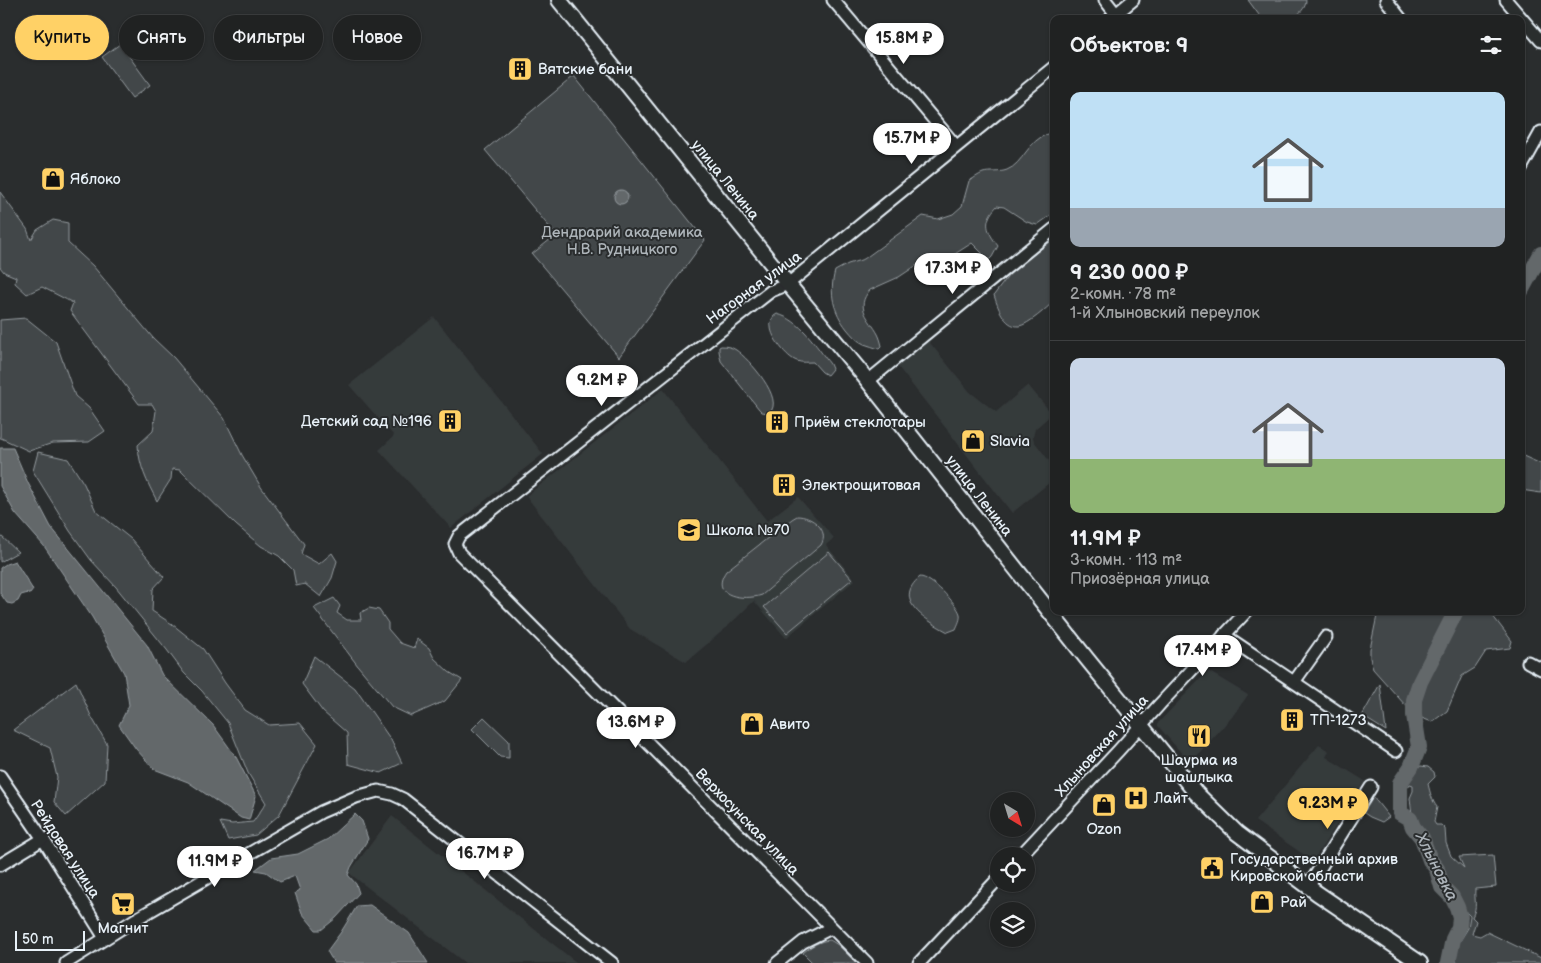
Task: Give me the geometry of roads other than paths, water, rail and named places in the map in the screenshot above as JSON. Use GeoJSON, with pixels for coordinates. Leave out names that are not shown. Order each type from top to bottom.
{"type":"FeatureCollection","features":[{"type":"Feature","properties":{"kind":"main road","name":"улица Ленина"},"geometry":{"type":"LineString","coordinates":[[559,0],[868,381],[1050,612]]}},
{"type":"Feature","properties":{"kind":"main road","name":"улица Ленина"},"geometry":{"type":"LineString","coordinates":[[1052,615],[1140,726],[1196,793],[1237,833],[1308,887],[1420,963]]}},
{"type":"Feature","properties":{"kind":"street"},"geometry":{"type":"LineString","coordinates":[[833,0],[956,146]]}},
{"type":"Feature","properties":{"kind":"street"},"geometry":{"type":"LineString","coordinates":[[1105,0],[1112,15]]}},
{"type":"Feature","properties":{"kind":"street"},"geometry":{"type":"LineString","coordinates":[[1114,15],[1133,0]]}},
{"type":"Feature","properties":{"kind":"street"},"geometry":{"type":"LineString","coordinates":[[1386,0],[1398,15]]}},
{"type":"Feature","properties":{"kind":"street"},"geometry":{"type":"LineString","coordinates":[[1506,0],[1519,15]]}},
{"type":"Feature","properties":{"kind":"street"},"geometry":{"type":"LineString","coordinates":[[1525,22],[1541,41]]}},
{"type":"Feature","properties":{"kind":"street","name":"Нагорная улица"},"geometry":{"type":"LineString","coordinates":[[459,553],[456,544],[459,536],[771,290],[788,284],[1050,70]]}},
{"type":"Feature","properties":{"kind":"street"},"geometry":{"type":"LineString","coordinates":[[1525,161],[1541,132]]}},
{"type":"Feature","properties":{"kind":"street"},"geometry":{"type":"LineString","coordinates":[[868,381],[1050,232]]}},
{"type":"Feature","properties":{"kind":"street","name":"Верхосунская улица"},"geometry":{"type":"LineString","coordinates":[[459,553],[867,963]]}},
{"type":"Feature","properties":{"kind":"street","name":"Хлыновская улица"},"geometry":{"type":"LineString","coordinates":[[1029,847],[1243,615]]}},
{"type":"Feature","properties":{"kind":"street"},"geometry":{"type":"LineString","coordinates":[[1224,636],[1396,751]]}},
{"type":"Feature","properties":{"kind":"street"},"geometry":{"type":"LineString","coordinates":[[1294,682],[1326,636]]}},
{"type":"Feature","properties":{"kind":"street"},"geometry":{"type":"LineString","coordinates":[[1528,662],[1541,669]]}},
{"type":"Feature","properties":{"kind":"street","name":"Рейдовая улица"},"geometry":{"type":"LineString","coordinates":[[0,776],[43,839],[105,938]]}},
{"type":"Feature","properties":{"kind":"street"},"geometry":{"type":"LineString","coordinates":[[1308,887],[1371,787]]}},
{"type":"Feature","properties":{"kind":"street"},"geometry":{"type":"LineString","coordinates":[[66,963],[285,831],[321,812],[356,797],[378,791],[403,799],[612,963]]}},
{"type":"Feature","properties":{"kind":"street"},"geometry":{"type":"LineString","coordinates":[[0,865],[43,839]]}},
{"type":"Feature","properties":{"kind":"street"},"geometry":{"type":"LineString","coordinates":[[919,963],[990,888]]}},
{"type":"Feature","properties":{"kind":"street"},"geometry":{"type":"LineString","coordinates":[[777,963],[803,942],[831,928]]}},
{"type":"Feature","properties":{"kind":"waterway","name":"Хлыновка"},"geometry":{"type":"LineString","coordinates":[[1525,284],[1541,254]]}},
{"type":"Feature","properties":{"kind":"waterway","name":"Хлыновка"},"geometry":{"type":"LineString","coordinates":[[1448,963],[1453,939],[1459,927],[1460,917],[1452,897],[1442,887],[1437,869],[1430,860],[1422,838],[1413,827],[1410,819],[1400,813],[1400,783],[1411,767],[1419,747],[1414,715],[1414,700],[1420,682],[1454,615]]}},
{"type":"Feature","properties":{"kind":"place","name":"Вятские бани"},"geometry":{"type":"Point","coordinates":[520,69]}},
{"type":"Feature","properties":{"kind":"place","name":"Яблоко"},"geometry":{"type":"Point","coordinates":[53,179]}},
{"type":"Feature","properties":{"kind":"place","name":"Детский сад №196"},"geometry":{"type":"Point","coordinates":[450,421]}},
{"type":"Feature","properties":{"kind":"place","name":"Приём стеклотары"},"geometry":{"type":"Point","coordinates":[777,422]}},
{"type":"Feature","properties":{"kind":"place","name":"Slavia"},"geometry":{"type":"Point","coordinates":[973,441]}},
{"type":"Feature","properties":{"kind":"place","name":"Электрощитовая"},"geometry":{"type":"Point","coordinates":[784,485]}},
{"type":"Feature","properties":{"kind":"place","name":"Школа №70"},"geometry":{"type":"Point","coordinates":[689,530]}},
{"type":"Feature","properties":{"kind":"place","name":"ТП-1273"},"geometry":{"type":"Point","coordinates":[1292,720]}},
{"type":"Feature","properties":{"kind":"place","name":"Авито"},"geometry":{"type":"Point","coordinates":[752,724]}},
{"type":"Feature","properties":{"kind":"place","name":"Шаурма из шашлыка"},"geometry":{"type":"Point","coordinates":[1199,736]}},
{"type":"Feature","properties":{"kind":"place","name":"Лайт"},"geometry":{"type":"Point","coordinates":[1136,798]}},
{"type":"Feature","properties":{"kind":"place","name":"Ozon"},"geometry":{"type":"Point","coordinates":[1104,805]}},
{"type":"Feature","properties":{"kind":"place","name":"Государственный архив Кировской области"},"geometry":{"type":"Point","coordinates":[1212,868]}},
{"type":"Feature","properties":{"kind":"place","name":"Рай"},"geometry":{"type":"Point","coordinates":[1262,902]}},
{"type":"Feature","properties":{"kind":"place","name":"Магнит"},"geometry":{"type":"Point","coordinates":[123,904]}},
{"type":"Feature","properties":{"kind":"park label","name":"Дендрарий академика Н.В. Рудницкого"},"geometry":{"type":"Point","coordinates":[622,240]}}]}
